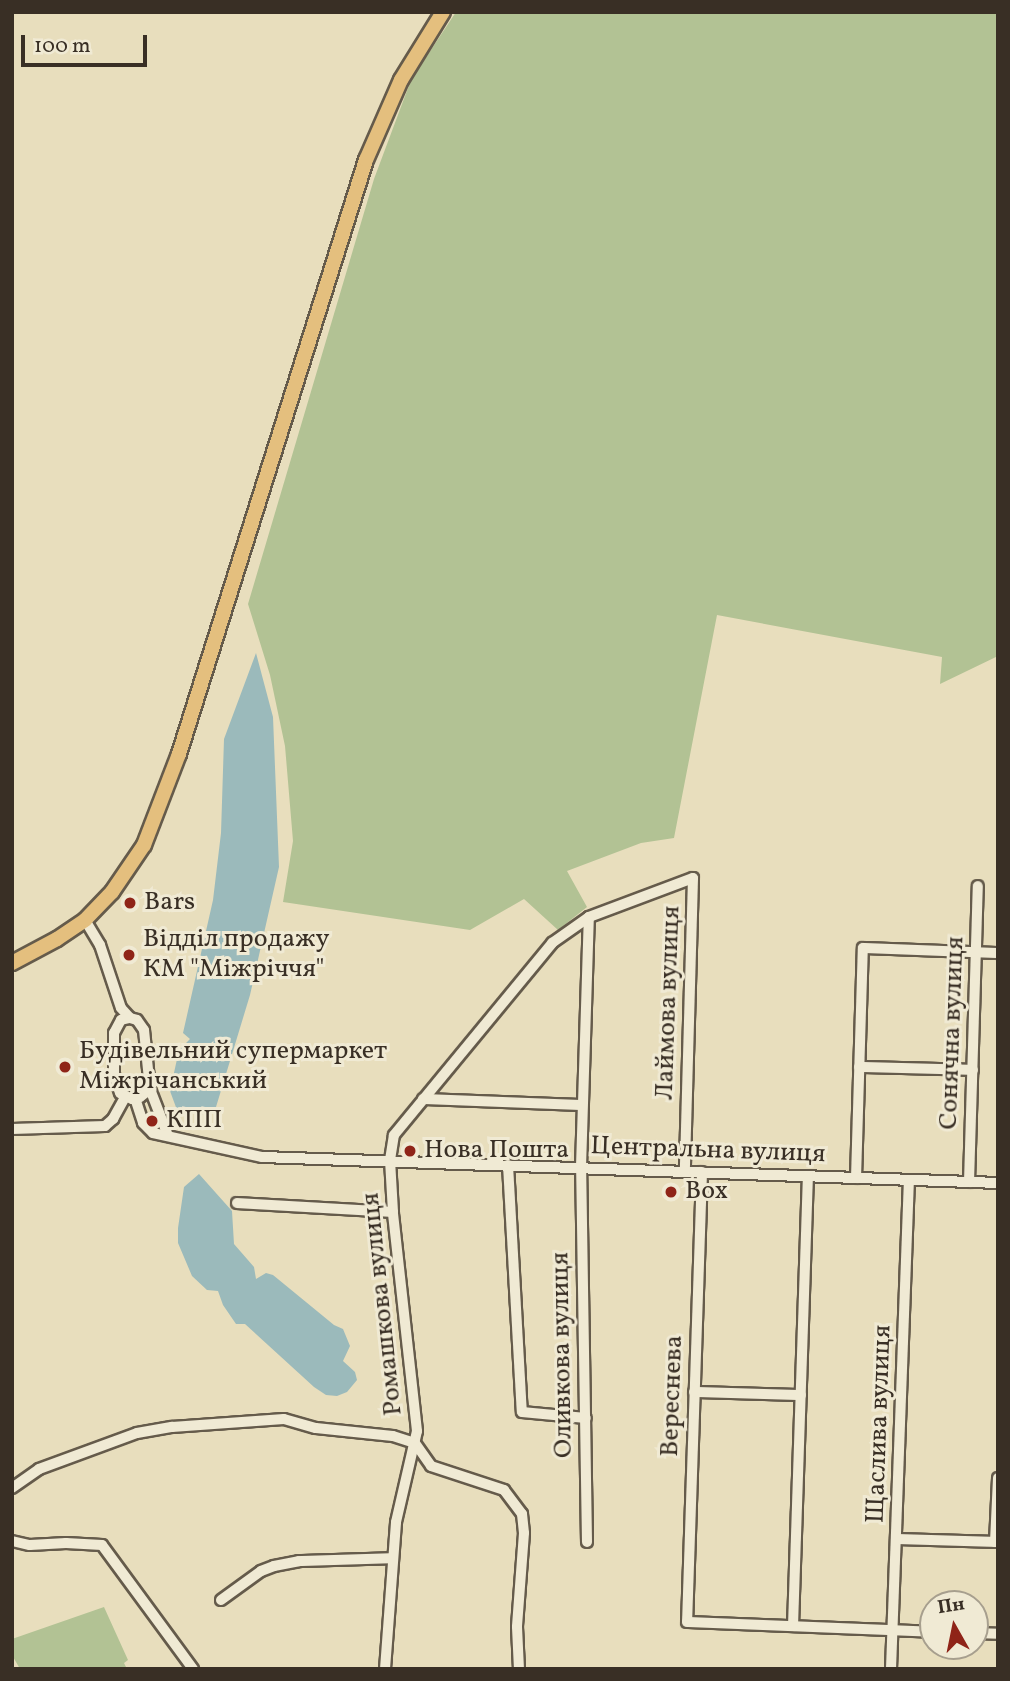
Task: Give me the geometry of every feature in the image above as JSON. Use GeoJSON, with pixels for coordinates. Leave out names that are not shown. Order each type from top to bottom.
{"type":"FeatureCollection","features":[{"type":"Feature","properties":{"kind":"main road"},"geometry":{"type":"LineString","coordinates":[[12,963],[57,939],[85,920],[130,867],[156,819],[366,160],[401,79],[443,12]]}},
{"type":"Feature","properties":{"kind":"street","name":"Лаймова вулиця"},"geometry":{"type":"LineString","coordinates":[[589,917],[640,895],[693,878],[685,1171]]}},
{"type":"Feature","properties":{"kind":"street","name":"Сонячна вулиця"},"geometry":{"type":"LineString","coordinates":[[970,1182],[978,886]]}},
{"type":"Feature","properties":{"kind":"street"},"geometry":{"type":"LineString","coordinates":[[390,1160],[394,1135],[534,961],[552,943],[589,917]]}},
{"type":"Feature","properties":{"kind":"street","name":"Оливкова вулиця"},"geometry":{"type":"LineString","coordinates":[[587,1542],[581,1167],[589,917]]}},
{"type":"Feature","properties":{"kind":"street"},"geometry":{"type":"LineString","coordinates":[[85,920],[100,945],[125,1019]]}},
{"type":"Feature","properties":{"kind":"street"},"geometry":{"type":"LineString","coordinates":[[856,1178],[863,948],[998,953]]}},
{"type":"Feature","properties":{"kind":"street"},"geometry":{"type":"LineString","coordinates":[[125,1019],[137,1020],[144,1030],[150,1089],[167,1133]]}},
{"type":"Feature","properties":{"kind":"street"},"geometry":{"type":"LineString","coordinates":[[125,1019],[114,1033],[114,1074],[116,1087],[130,1098]]}},
{"type":"Feature","properties":{"kind":"street"},"geometry":{"type":"LineString","coordinates":[[859,1067],[973,1070]]}},
{"type":"Feature","properties":{"kind":"street"},"geometry":{"type":"LineString","coordinates":[[12,1129],[105,1126],[130,1098],[150,1089]]}},
{"type":"Feature","properties":{"kind":"street","name":"Центральна вулиця"},"geometry":{"type":"LineString","coordinates":[[130,1098],[148,1130],[167,1133],[228,1152],[262,1157],[998,1183]]}},
{"type":"Feature","properties":{"kind":"street"},"geometry":{"type":"LineString","coordinates":[[423,1099],[582,1105]]}},
{"type":"Feature","properties":{"kind":"street","name":"Ромашкова вулиця"},"geometry":{"type":"LineString","coordinates":[[385,1669],[396,1522],[417,1431],[414,1383],[393,1212],[390,1160]]}},
{"type":"Feature","properties":{"kind":"street"},"geometry":{"type":"LineString","coordinates":[[508,1165],[522,1412],[586,1418]]}},
{"type":"Feature","properties":{"kind":"street","name":"Вереснева"},"geometry":{"type":"LineString","coordinates":[[702,1172],[687,1622],[793,1626]]}},
{"type":"Feature","properties":{"kind":"street"},"geometry":{"type":"LineString","coordinates":[[808,1176],[793,1626],[919,1631]]}},
{"type":"Feature","properties":{"kind":"street","name":"Щаслива вулиця"},"geometry":{"type":"LineString","coordinates":[[891,1669],[909,1180]]}},
{"type":"Feature","properties":{"kind":"street"},"geometry":{"type":"LineString","coordinates":[[237,1203],[393,1212]]}},
{"type":"Feature","properties":{"kind":"street"},"geometry":{"type":"LineString","coordinates":[[694,1392],[800,1395]]}},
{"type":"Feature","properties":{"kind":"street"},"geometry":{"type":"LineString","coordinates":[[12,1488],[39,1469],[136,1433],[204,1424],[284,1419],[335,1431],[393,1436],[414,1443],[431,1466],[504,1490],[522,1514],[524,1533],[517,1627],[519,1669]]}},
{"type":"Feature","properties":{"kind":"street"},"geometry":{"type":"LineString","coordinates":[[897,1539],[997,1542],[998,1478]]}},
{"type":"Feature","properties":{"kind":"street"},"geometry":{"type":"LineString","coordinates":[[12,1541],[30,1545],[102,1545],[191,1661],[193,1669]]}},
{"type":"Feature","properties":{"kind":"street"},"geometry":{"type":"LineString","coordinates":[[220,1601],[261,1571],[274,1566],[299,1561],[393,1558]]}},
{"type":"Feature","properties":{"kind":"green space"},"geometry":{"type":"Polygon","coordinates":[[[456,12],[998,12],[998,656],[940,684],[942,657],[717,615],[674,838],[641,843],[567,871],[587,907],[558,930],[524,899],[470,930],[283,902],[293,841],[285,746],[270,675],[248,604],[374,179],[411,80],[456,12]]]}},
{"type":"Feature","properties":{"kind":"green space"},"geometry":{"type":"Polygon","coordinates":[[[104,1607],[128,1660],[124,1663],[127,1669],[20,1669],[12,1655],[12,1639],[104,1607]]]}},
{"type":"Feature","properties":{"kind":"water"},"geometry":{"type":"Polygon","coordinates":[[[256,653],[273,717],[279,867],[250,995],[216,1107],[201,1115],[177,1110],[170,1091],[179,1050],[190,1039],[183,1033],[213,900],[221,833],[224,739],[256,653]]]}},
{"type":"Feature","properties":{"kind":"water"},"geometry":{"type":"Polygon","coordinates":[[[199,1174],[232,1211],[234,1244],[254,1267],[256,1279],[266,1273],[273,1275],[334,1325],[343,1329],[350,1346],[343,1361],[355,1372],[357,1380],[347,1392],[337,1396],[326,1395],[314,1387],[245,1324],[236,1324],[223,1305],[218,1291],[207,1290],[192,1276],[178,1243],[178,1228],[184,1187],[199,1174]]]}},
{"type":"Feature","properties":{"kind":"place","name":"Bars"},"geometry":{"type":"Point","coordinates":[130,903]}},
{"type":"Feature","properties":{"kind":"place","name":"Відділ продажу КМ \"Міжріччя\""},"geometry":{"type":"Point","coordinates":[129,955]}},
{"type":"Feature","properties":{"kind":"place","name":"Будівельний супермаркет Міжрічанський"},"geometry":{"type":"Point","coordinates":[65,1067]}},
{"type":"Feature","properties":{"kind":"place","name":"КПП"},"geometry":{"type":"Point","coordinates":[152,1121]}},
{"type":"Feature","properties":{"kind":"place","name":"Нова Пошта"},"geometry":{"type":"Point","coordinates":[410,1151]}},
{"type":"Feature","properties":{"kind":"place","name":"Box"},"geometry":{"type":"Point","coordinates":[671,1192]}}]}
